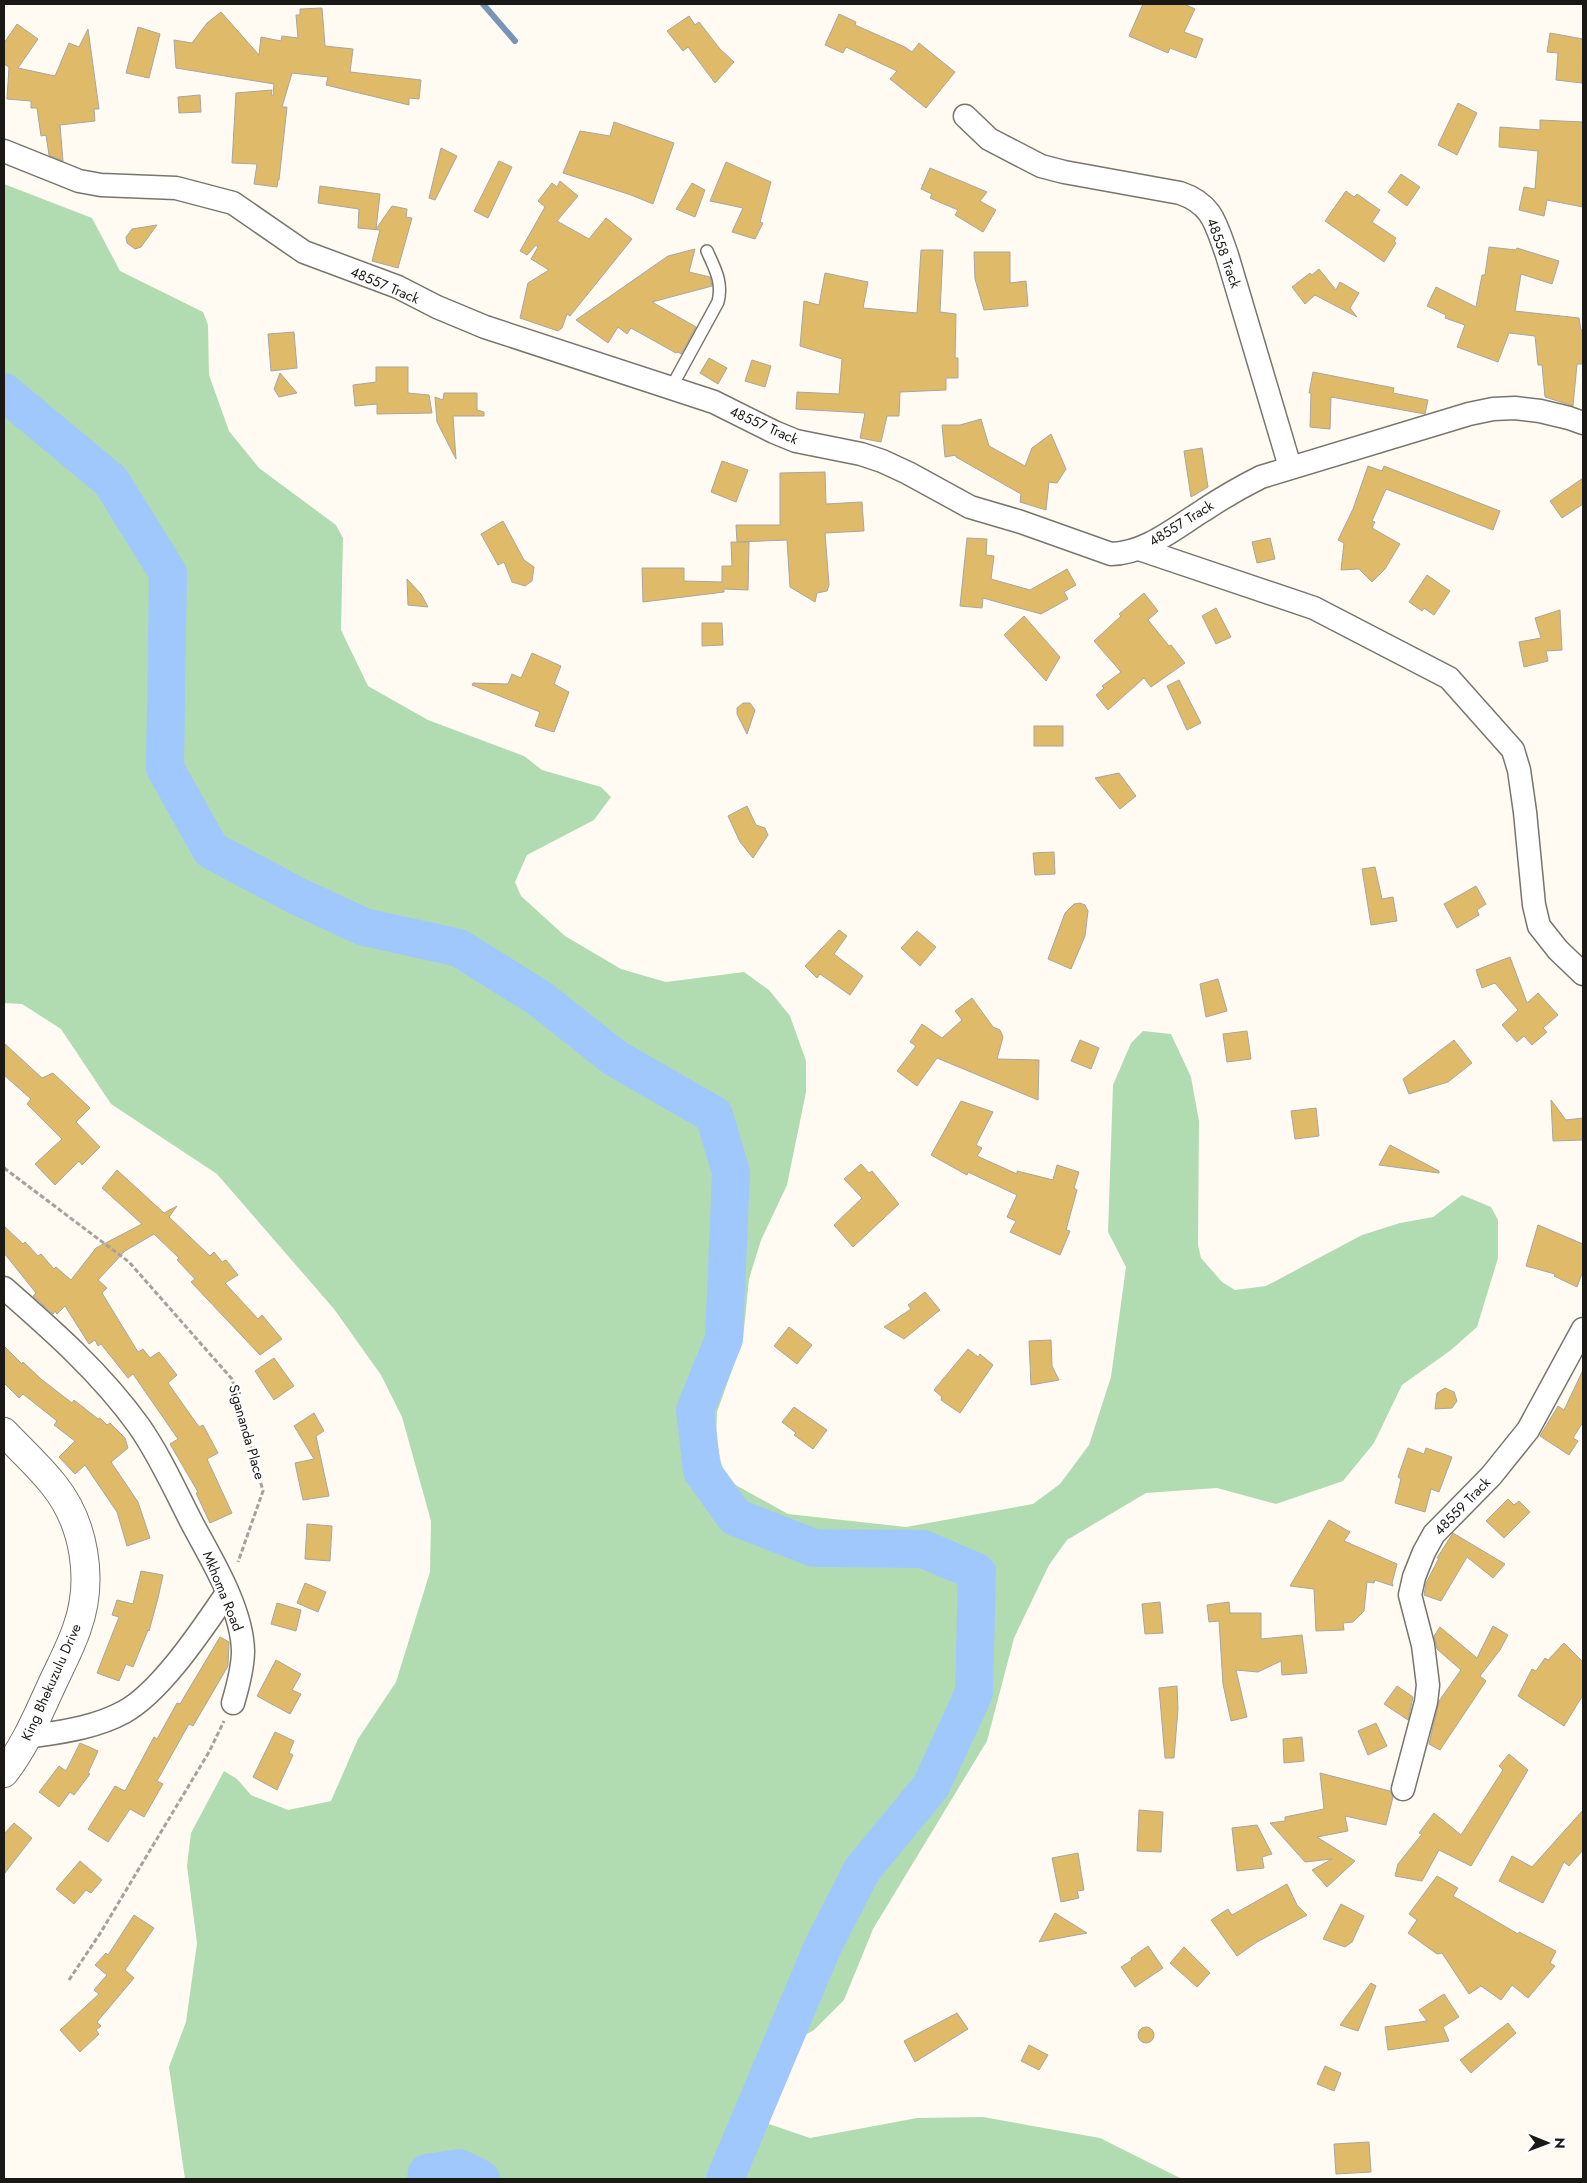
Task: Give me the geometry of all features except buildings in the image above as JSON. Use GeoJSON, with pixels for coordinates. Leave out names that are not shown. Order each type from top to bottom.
{"type":"FeatureCollection","features":[{"type":"Feature","properties":{"kind":"street","name":"48558 Track"},"geometry":{"type":"LineString","coordinates":[[965,116],[989,139],[1031,162],[1064,172],[1180,193],[1192,197],[1205,207],[1216,223],[1227,255],[1290,467]]}},
{"type":"Feature","properties":{"kind":"street","name":"48557 Track"},"geometry":{"type":"LineString","coordinates":[[4,151],[79,181],[101,185],[176,188],[233,203],[293,246],[314,257],[398,287],[437,307],[484,327],[714,402],[796,441],[851,452],[882,461],[970,507],[1021,522],[1100,552],[1111,554],[1123,554],[1139,549],[1233,491],[1261,477],[1469,414],[1493,409],[1515,408],[1540,411],[1583,423]]}},
{"type":"Feature","properties":{"kind":"street"},"geometry":{"type":"LineString","coordinates":[[1139,549],[1314,608],[1449,678],[1513,750],[1525,812],[1534,905],[1539,926],[1558,950],[1583,974]]}},
{"type":"Feature","properties":{"kind":"street","name":"Mkhoma Road"},"geometry":{"type":"LineString","coordinates":[[4,1288],[40,1319],[100,1377],[140,1427],[218,1572],[241,1629],[243,1652],[240,1677],[233,1703]]}},
{"type":"Feature","properties":{"kind":"street","name":"48559 Track"},"geometry":{"type":"LineString","coordinates":[[1403,1789],[1426,1702],[1428,1685],[1423,1645],[1410,1595],[1420,1560],[1434,1534],[1491,1476],[1528,1430],[1583,1329]]}},
{"type":"Feature","properties":{"kind":"street","name":"King Bhekuzulu Drive"},"geometry":{"type":"LineString","coordinates":[[4,1432],[54,1485],[66,1503],[80,1536],[85,1564],[83,1607],[77,1627],[28,1737],[15,1760],[4,1773]]}},
{"type":"Feature","properties":{"kind":"street"},"geometry":{"type":"LineString","coordinates":[[28,1737],[79,1728],[125,1712],[141,1700],[192,1643],[227,1593]]}},
{"type":"Feature","properties":{"kind":"lane"},"geometry":{"type":"LineString","coordinates":[[671,388],[718,302],[721,291],[720,280],[707,251]]}},
{"type":"Feature","properties":{"kind":"path","name":"Sigananda Place"},"geometry":{"type":"LineString","coordinates":[[4,1168],[129,1262],[232,1379],[263,1491],[227,1593]]}},
{"type":"Feature","properties":{"kind":"path"},"geometry":{"type":"LineString","coordinates":[[69,1980],[101,1932],[209,1752],[233,1703]]}},
{"type":"Feature","properties":{"kind":"green space"},"geometry":{"type":"Polygon","coordinates":[[[4,184],[92,218],[120,271],[203,312],[208,325],[209,375],[229,431],[259,468],[336,525],[343,538],[341,630],[368,686],[428,720],[524,756],[542,770],[601,787],[611,797],[594,820],[527,855],[515,882],[521,896],[565,936],[621,969],[666,982],[744,972],[769,990],[790,1016],[806,1061],[806,1092],[787,1185],[761,1240],[749,1279],[743,1339],[717,1412],[716,1442],[723,1470],[732,1483],[788,1514],[906,1527],[1033,1504],[1060,1484],[1089,1445],[1111,1377],[1126,1267],[1108,1232],[1113,1085],[1131,1043],[1143,1031],[1171,1034],[1191,1077],[1199,1121],[1198,1245],[1201,1258],[1222,1282],[1235,1290],[1266,1286],[1362,1235],[1400,1223],[1433,1217],[1462,1195],[1491,1207],[1498,1220],[1498,1258],[1477,1327],[1451,1350],[1402,1385],[1374,1443],[1343,1481],[1276,1504],[1217,1488],[1146,1493],[1067,1540],[1049,1565],[1014,1638],[987,1741],[873,1929],[844,2000],[814,2030],[762,2060],[746,2096],[766,2123],[810,2138],[917,2118],[983,2117],[1100,2138],[1182,2179],[185,2179],[169,2067],[186,2022],[197,1943],[187,1866],[191,1833],[224,1771],[237,1779],[251,1795],[288,1810],[331,1801],[358,1739],[396,1682],[430,1572],[431,1521],[402,1417],[381,1375],[334,1309],[217,1174],[111,1104],[61,1029],[22,1004],[4,1003],[4,184]]]}},
{"type":"Feature","properties":{"kind":"waterway"},"geometry":{"type":"LineString","coordinates":[[483,4],[515,41]]}},
{"type":"Feature","properties":{"kind":"waterway"},"geometry":{"type":"LineString","coordinates":[[4,392],[111,481],[168,573],[165,768],[211,850],[295,895],[364,927],[459,948],[539,998],[615,1058],[714,1115],[731,1172],[724,1339],[695,1410],[702,1471],[735,1517],[814,1548],[923,1549],[977,1572],[974,1693],[931,1786],[862,1870],[823,1946],[725,2179]]}},
{"type":"Feature","properties":{"kind":"waterway"},"geometry":{"type":"LineString","coordinates":[[426,2179],[427,2173],[459,2168],[481,2179]]}}]}
